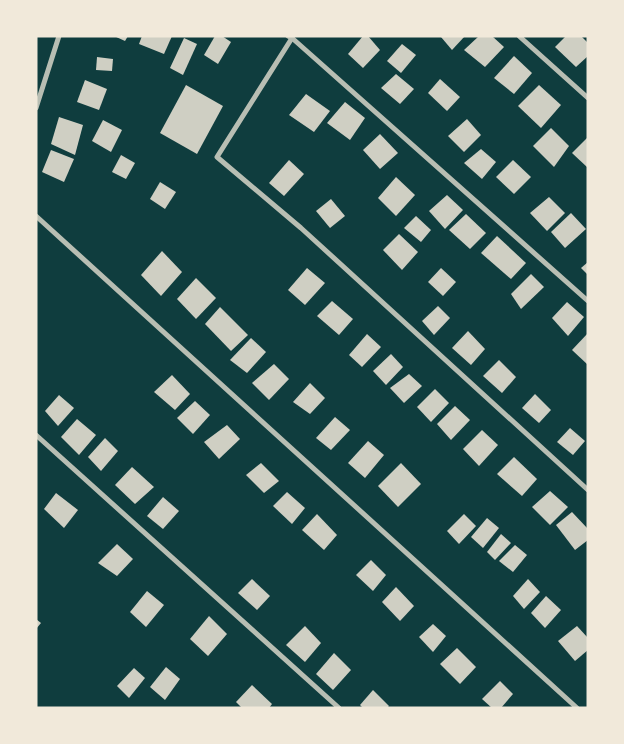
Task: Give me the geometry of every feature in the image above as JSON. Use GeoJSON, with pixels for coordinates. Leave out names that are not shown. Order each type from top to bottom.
{"type":"FeatureCollection","features":[{"type":"Feature","properties":{"kind":"street"},"geometry":{"type":"LineString","coordinates":[[36,108],[59,36]]}},
{"type":"Feature","properties":{"kind":"street"},"geometry":{"type":"LineString","coordinates":[[520,36],[588,98]]}},
{"type":"Feature","properties":{"kind":"street"},"geometry":{"type":"LineString","coordinates":[[588,301],[290,37],[217,157],[301,228],[588,490]]}},
{"type":"Feature","properties":{"kind":"street"},"geometry":{"type":"LineString","coordinates":[[36,216],[577,708]]}},
{"type":"Feature","properties":{"kind":"street"},"geometry":{"type":"LineString","coordinates":[[36,435],[339,708]]}},
{"type":"Feature","properties":{"kind":"building"},"geometry":{"type":"Polygon","coordinates":[[[114,36],[128,36],[125,41],[114,36]]]}},
{"type":"Feature","properties":{"kind":"building"},"geometry":{"type":"Polygon","coordinates":[[[142,36],[172,36],[164,54],[139,44],[142,36]]]}},
{"type":"Feature","properties":{"kind":"building"},"geometry":{"type":"Polygon","coordinates":[[[215,36],[222,36],[231,42],[218,64],[204,55],[215,36]]]}},
{"type":"Feature","properties":{"kind":"building"},"geometry":{"type":"Polygon","coordinates":[[[363,36],[368,36],[380,50],[363,68],[348,54],[363,36]]]}},
{"type":"Feature","properties":{"kind":"building"},"geometry":{"type":"Polygon","coordinates":[[[442,36],[465,36],[452,50],[442,36]]]}},
{"type":"Feature","properties":{"kind":"building"},"geometry":{"type":"Polygon","coordinates":[[[479,36],[492,36],[504,47],[485,67],[464,50],[479,36]]]}},
{"type":"Feature","properties":{"kind":"building"},"geometry":{"type":"Polygon","coordinates":[[[566,36],[581,36],[588,43],[588,56],[576,67],[555,47],[566,36]]]}},
{"type":"Feature","properties":{"kind":"building"},"geometry":{"type":"Polygon","coordinates":[[[184,38],[197,44],[183,75],[170,68],[184,38]]]}},
{"type":"Feature","properties":{"kind":"building"},"geometry":{"type":"Polygon","coordinates":[[[402,44],[416,55],[401,73],[387,61],[402,44]]]}},
{"type":"Feature","properties":{"kind":"building"},"geometry":{"type":"Polygon","coordinates":[[[514,56],[532,73],[514,94],[494,78],[514,56]]]}},
{"type":"Feature","properties":{"kind":"building"},"geometry":{"type":"Polygon","coordinates":[[[97,57],[113,59],[112,71],[96,70],[97,57]]]}},
{"type":"Feature","properties":{"kind":"building"},"geometry":{"type":"Polygon","coordinates":[[[396,74],[414,89],[400,104],[381,88],[396,74]]]}},
{"type":"Feature","properties":{"kind":"building"},"geometry":{"type":"Polygon","coordinates":[[[440,79],[460,97],[447,111],[428,93],[440,79]]]}},
{"type":"Feature","properties":{"kind":"building"},"geometry":{"type":"Polygon","coordinates":[[[85,80],[107,89],[99,110],[77,102],[85,80]]]}},
{"type":"Feature","properties":{"kind":"building"},"geometry":{"type":"Polygon","coordinates":[[[186,85],[223,106],[197,154],[160,133],[186,85]]]}},
{"type":"Feature","properties":{"kind":"building"},"geometry":{"type":"Polygon","coordinates":[[[539,85],[561,105],[541,128],[518,106],[539,85]]]}},
{"type":"Feature","properties":{"kind":"building"},"geometry":{"type":"Polygon","coordinates":[[[306,94],[330,111],[314,132],[289,115],[306,94]]]}},
{"type":"Feature","properties":{"kind":"building"},"geometry":{"type":"Polygon","coordinates":[[[345,102],[365,118],[350,140],[327,123],[345,102]]]}},
{"type":"Feature","properties":{"kind":"building"},"geometry":{"type":"Polygon","coordinates":[[[59,117],[83,125],[75,155],[51,144],[59,117]]]}},
{"type":"Feature","properties":{"kind":"building"},"geometry":{"type":"Polygon","coordinates":[[[467,119],[481,135],[464,152],[448,136],[467,119]]]}},
{"type":"Feature","properties":{"kind":"building"},"geometry":{"type":"Polygon","coordinates":[[[103,120],[122,130],[111,152],[92,141],[103,120]]]}},
{"type":"Feature","properties":{"kind":"building"},"geometry":{"type":"Polygon","coordinates":[[[551,128],[569,146],[554,167],[533,146],[551,128]]]}},
{"type":"Feature","properties":{"kind":"building"},"geometry":{"type":"Polygon","coordinates":[[[380,134],[398,153],[380,169],[363,150],[380,134]]]}},
{"type":"Feature","properties":{"kind":"building"},"geometry":{"type":"Polygon","coordinates":[[[588,137],[588,168],[572,153],[588,137]]]}},
{"type":"Feature","properties":{"kind":"building"},"geometry":{"type":"Polygon","coordinates":[[[481,149],[496,162],[482,179],[464,163],[481,149]]]}},
{"type":"Feature","properties":{"kind":"building"},"geometry":{"type":"Polygon","coordinates":[[[51,150],[74,159],[64,182],[42,172],[51,150]]]}},
{"type":"Feature","properties":{"kind":"building"},"geometry":{"type":"Polygon","coordinates":[[[121,155],[135,163],[126,179],[112,172],[121,155]]]}},
{"type":"Feature","properties":{"kind":"building"},"geometry":{"type":"Polygon","coordinates":[[[289,160],[304,174],[284,196],[269,183],[289,160]]]}},
{"type":"Feature","properties":{"kind":"building"},"geometry":{"type":"Polygon","coordinates":[[[513,160],[531,177],[514,194],[496,177],[513,160]]]}},
{"type":"Feature","properties":{"kind":"building"},"geometry":{"type":"Polygon","coordinates":[[[396,177],[415,195],[396,216],[378,198],[396,177]]]}},
{"type":"Feature","properties":{"kind":"building"},"geometry":{"type":"Polygon","coordinates":[[[160,182],[176,192],[165,209],[150,199],[160,182]]]}},
{"type":"Feature","properties":{"kind":"building"},"geometry":{"type":"Polygon","coordinates":[[[447,195],[463,210],[445,229],[429,211],[447,195]]]}},
{"type":"Feature","properties":{"kind":"building"},"geometry":{"type":"Polygon","coordinates":[[[549,197],[565,213],[547,231],[530,213],[549,197]]]}},
{"type":"Feature","properties":{"kind":"building"},"geometry":{"type":"Polygon","coordinates":[[[331,199],[345,216],[330,228],[316,211],[331,199]]]}},
{"type":"Feature","properties":{"kind":"building"},"geometry":{"type":"Polygon","coordinates":[[[571,213],[586,229],[565,248],[551,232],[571,213]]]}},
{"type":"Feature","properties":{"kind":"building"},"geometry":{"type":"Polygon","coordinates":[[[466,214],[486,233],[470,249],[449,230],[466,214]]]}},
{"type":"Feature","properties":{"kind":"building"},"geometry":{"type":"Polygon","coordinates":[[[416,216],[431,230],[421,242],[404,228],[416,216]]]}},
{"type":"Feature","properties":{"kind":"building"},"geometry":{"type":"Polygon","coordinates":[[[399,234],[418,252],[402,270],[383,250],[399,234]]]}},
{"type":"Feature","properties":{"kind":"building"},"geometry":{"type":"Polygon","coordinates":[[[497,236],[526,263],[511,279],[481,253],[497,236]]]}},
{"type":"Feature","properties":{"kind":"building"},"geometry":{"type":"Polygon","coordinates":[[[162,251],[182,272],[161,296],[141,275],[162,251]]]}},
{"type":"Feature","properties":{"kind":"building"},"geometry":{"type":"Polygon","coordinates":[[[588,262],[588,275],[581,268],[588,262]]]}},
{"type":"Feature","properties":{"kind":"building"},"geometry":{"type":"Polygon","coordinates":[[[307,268],[325,283],[305,305],[288,290],[307,268]]]}},
{"type":"Feature","properties":{"kind":"building"},"geometry":{"type":"Polygon","coordinates":[[[441,268],[456,282],[443,296],[428,282],[441,268]]]}},
{"type":"Feature","properties":{"kind":"building"},"geometry":{"type":"Polygon","coordinates":[[[531,274],[544,287],[521,309],[511,294],[531,274]]]}},
{"type":"Feature","properties":{"kind":"building"},"geometry":{"type":"Polygon","coordinates":[[[196,278],[216,298],[196,319],[177,299],[196,278]]]}},
{"type":"Feature","properties":{"kind":"building"},"geometry":{"type":"Polygon","coordinates":[[[332,301],[353,319],[339,335],[317,316],[332,301]]]}},
{"type":"Feature","properties":{"kind":"building"},"geometry":{"type":"Polygon","coordinates":[[[567,302],[584,317],[568,336],[552,318],[567,302]]]}},
{"type":"Feature","properties":{"kind":"building"},"geometry":{"type":"Polygon","coordinates":[[[438,306],[450,318],[434,335],[422,321],[438,306]]]}},
{"type":"Feature","properties":{"kind":"building"},"geometry":{"type":"Polygon","coordinates":[[[220,307],[248,335],[231,351],[205,324],[220,307]]]}},
{"type":"Feature","properties":{"kind":"building"},"geometry":{"type":"Polygon","coordinates":[[[468,331],[485,349],[471,365],[452,348],[468,331]]]}},
{"type":"Feature","properties":{"kind":"building"},"geometry":{"type":"Polygon","coordinates":[[[588,333],[588,365],[572,350],[588,333]]]}},
{"type":"Feature","properties":{"kind":"building"},"geometry":{"type":"Polygon","coordinates":[[[367,334],[381,347],[362,367],[349,355],[367,334]]]}},
{"type":"Feature","properties":{"kind":"building"},"geometry":{"type":"Polygon","coordinates":[[[251,338],[266,352],[247,373],[230,360],[251,338]]]}},
{"type":"Feature","properties":{"kind":"building"},"geometry":{"type":"Polygon","coordinates":[[[391,354],[403,367],[386,385],[373,371],[391,354]]]}},
{"type":"Feature","properties":{"kind":"building"},"geometry":{"type":"Polygon","coordinates":[[[499,360],[516,377],[502,393],[483,376],[499,360]]]}},
{"type":"Feature","properties":{"kind":"building"},"geometry":{"type":"Polygon","coordinates":[[[274,364],[289,379],[269,400],[252,383],[274,364]]]}},
{"type":"Feature","properties":{"kind":"building"},"geometry":{"type":"Polygon","coordinates":[[[409,374],[422,386],[404,403],[390,388],[409,374]]]}},
{"type":"Feature","properties":{"kind":"building"},"geometry":{"type":"Polygon","coordinates":[[[172,375],[190,394],[175,410],[154,392],[172,375]]]}},
{"type":"Feature","properties":{"kind":"building"},"geometry":{"type":"Polygon","coordinates":[[[310,383],[325,398],[310,414],[293,402],[310,383]]]}},
{"type":"Feature","properties":{"kind":"building"},"geometry":{"type":"Polygon","coordinates":[[[435,389],[449,403],[431,422],[417,407],[435,389]]]}},
{"type":"Feature","properties":{"kind":"building"},"geometry":{"type":"Polygon","coordinates":[[[535,394],[551,410],[539,423],[522,408],[535,394]]]}},
{"type":"Feature","properties":{"kind":"building"},"geometry":{"type":"Polygon","coordinates":[[[59,395],[74,408],[58,426],[45,411],[59,395]]]}},
{"type":"Feature","properties":{"kind":"building"},"geometry":{"type":"Polygon","coordinates":[[[195,401],[210,415],[193,434],[177,418],[195,401]]]}},
{"type":"Feature","properties":{"kind":"building"},"geometry":{"type":"Polygon","coordinates":[[[455,406],[470,420],[451,440],[437,424],[455,406]]]}},
{"type":"Feature","properties":{"kind":"building"},"geometry":{"type":"Polygon","coordinates":[[[335,417],[350,430],[331,450],[316,438],[335,417]]]}},
{"type":"Feature","properties":{"kind":"building"},"geometry":{"type":"Polygon","coordinates":[[[77,419],[96,435],[79,455],[61,437],[77,419]]]}},
{"type":"Feature","properties":{"kind":"building"},"geometry":{"type":"Polygon","coordinates":[[[227,425],[240,439],[219,459],[204,442],[227,425]]]}},
{"type":"Feature","properties":{"kind":"building"},"geometry":{"type":"Polygon","coordinates":[[[570,428],[585,441],[573,455],[557,442],[570,428]]]}},
{"type":"Feature","properties":{"kind":"building"},"geometry":{"type":"Polygon","coordinates":[[[482,430],[498,445],[479,466],[463,449],[482,430]]]}},
{"type":"Feature","properties":{"kind":"building"},"geometry":{"type":"Polygon","coordinates":[[[105,438],[118,451],[101,471],[88,457],[105,438]]]}},
{"type":"Feature","properties":{"kind":"building"},"geometry":{"type":"Polygon","coordinates":[[[368,441],[384,455],[365,478],[348,463],[368,441]]]}},
{"type":"Feature","properties":{"kind":"building"},"geometry":{"type":"Polygon","coordinates":[[[514,457],[537,479],[522,496],[497,474],[514,457]]]}},
{"type":"Feature","properties":{"kind":"building"},"geometry":{"type":"Polygon","coordinates":[[[261,463],[279,481],[264,493],[246,475],[261,463]]]}},
{"type":"Feature","properties":{"kind":"building"},"geometry":{"type":"Polygon","coordinates":[[[401,463],[421,484],[398,507],[378,486],[401,463]]]}},
{"type":"Feature","properties":{"kind":"building"},"geometry":{"type":"Polygon","coordinates":[[[132,467],[154,487],[135,504],[115,485],[132,467]]]}},
{"type":"Feature","properties":{"kind":"building"},"geometry":{"type":"Polygon","coordinates":[[[550,491],[568,507],[550,525],[532,507],[550,491]]]}},
{"type":"Feature","properties":{"kind":"building"},"geometry":{"type":"Polygon","coordinates":[[[287,492],[305,508],[292,524],[273,506],[287,492]]]}},
{"type":"Feature","properties":{"kind":"building"},"geometry":{"type":"Polygon","coordinates":[[[56,493],[78,510],[64,528],[44,509],[56,493]]]}},
{"type":"Feature","properties":{"kind":"building"},"geometry":{"type":"Polygon","coordinates":[[[163,497],[179,511],[163,529],[147,516],[163,497]]]}},
{"type":"Feature","properties":{"kind":"building"},"geometry":{"type":"Polygon","coordinates":[[[572,512],[588,529],[588,540],[575,550],[556,525],[572,512]]]}},
{"type":"Feature","properties":{"kind":"building"},"geometry":{"type":"Polygon","coordinates":[[[317,514],[337,535],[324,550],[302,530],[317,514]]]}},
{"type":"Feature","properties":{"kind":"building"},"geometry":{"type":"Polygon","coordinates":[[[464,514],[476,526],[459,544],[447,531],[464,514]]]}},
{"type":"Feature","properties":{"kind":"building"},"geometry":{"type":"Polygon","coordinates":[[[487,518],[499,528],[483,548],[471,537],[487,518]]]}},
{"type":"Feature","properties":{"kind":"building"},"geometry":{"type":"Polygon","coordinates":[[[501,534],[511,543],[495,560],[487,552],[501,534]]]}},
{"type":"Feature","properties":{"kind":"building"},"geometry":{"type":"Polygon","coordinates":[[[117,544],[133,559],[117,576],[98,563],[117,544]]]}},
{"type":"Feature","properties":{"kind":"building"},"geometry":{"type":"Polygon","coordinates":[[[515,545],[527,555],[513,572],[499,561],[515,545]]]}},
{"type":"Feature","properties":{"kind":"building"},"geometry":{"type":"Polygon","coordinates":[[[371,560],[386,575],[373,591],[356,575],[371,560]]]}},
{"type":"Feature","properties":{"kind":"building"},"geometry":{"type":"Polygon","coordinates":[[[252,579],[270,596],[257,610],[238,593],[252,579]]]}},
{"type":"Feature","properties":{"kind":"building"},"geometry":{"type":"Polygon","coordinates":[[[528,579],[540,592],[524,609],[513,596],[528,579]]]}},
{"type":"Feature","properties":{"kind":"building"},"geometry":{"type":"Polygon","coordinates":[[[396,587],[414,606],[400,621],[382,602],[396,587]]]}},
{"type":"Feature","properties":{"kind":"building"},"geometry":{"type":"Polygon","coordinates":[[[147,591],[164,605],[146,627],[130,612],[147,591]]]}},
{"type":"Feature","properties":{"kind":"building"},"geometry":{"type":"Polygon","coordinates":[[[546,596],[561,610],[545,628],[531,613],[546,596]]]}},
{"type":"Feature","properties":{"kind":"building"},"geometry":{"type":"Polygon","coordinates":[[[209,616],[227,634],[208,656],[190,639],[209,616]]]}},
{"type":"Feature","properties":{"kind":"building"},"geometry":{"type":"Polygon","coordinates":[[[36,619],[41,623],[36,629],[36,619]]]}},
{"type":"Feature","properties":{"kind":"building"},"geometry":{"type":"Polygon","coordinates":[[[433,624],[446,636],[433,652],[419,637],[433,624]]]}},
{"type":"Feature","properties":{"kind":"building"},"geometry":{"type":"Polygon","coordinates":[[[305,626],[321,643],[305,662],[286,645],[305,626]]]}},
{"type":"Feature","properties":{"kind":"building"},"geometry":{"type":"Polygon","coordinates":[[[577,626],[588,638],[588,650],[575,661],[558,641],[577,626]]]}},
{"type":"Feature","properties":{"kind":"building"},"geometry":{"type":"Polygon","coordinates":[[[457,648],[476,667],[460,684],[440,664],[457,648]]]}},
{"type":"Feature","properties":{"kind":"building"},"geometry":{"type":"Polygon","coordinates":[[[334,653],[351,670],[333,690],[316,674],[334,653]]]}},
{"type":"Feature","properties":{"kind":"building"},"geometry":{"type":"Polygon","coordinates":[[[166,667],[180,679],[165,700],[150,687],[166,667]]]}},
{"type":"Feature","properties":{"kind":"building"},"geometry":{"type":"Polygon","coordinates":[[[134,668],[145,678],[129,698],[117,686],[134,668]]]}},
{"type":"Feature","properties":{"kind":"building"},"geometry":{"type":"Polygon","coordinates":[[[500,681],[513,694],[501,708],[492,708],[482,699],[500,681]]]}},
{"type":"Feature","properties":{"kind":"building"},"geometry":{"type":"Polygon","coordinates":[[[252,685],[272,704],[269,708],[242,708],[236,702],[252,685]]]}},
{"type":"Feature","properties":{"kind":"building"},"geometry":{"type":"Polygon","coordinates":[[[373,690],[389,706],[387,708],[363,708],[360,705],[373,690]]]}}]}
